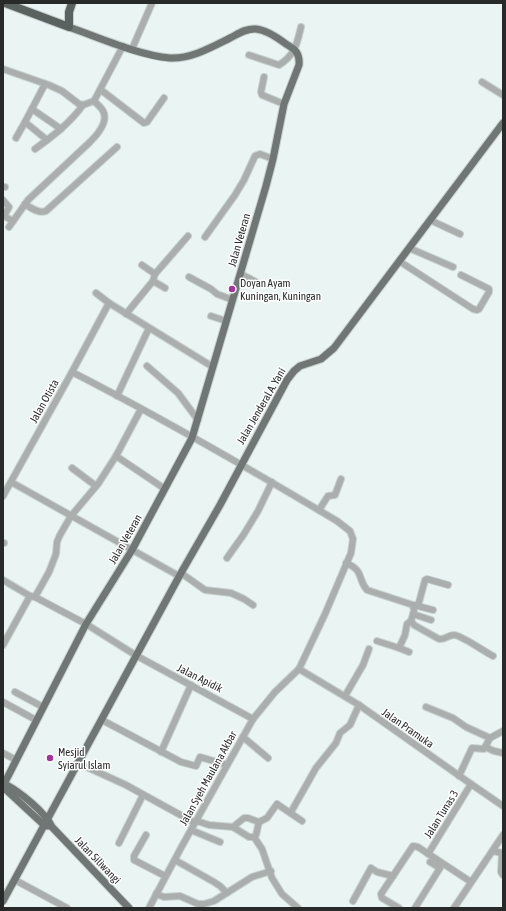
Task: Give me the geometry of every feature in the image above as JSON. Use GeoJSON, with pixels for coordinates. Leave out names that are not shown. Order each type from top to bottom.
{"type":"FeatureCollection","features":[{"type":"Feature","properties":{"kind":"highway"},"geometry":{"type":"LineString","coordinates":[[5,3],[69,27],[69,12],[72,3]]}},
{"type":"Feature","properties":{"kind":"highway"},"geometry":{"type":"LineString","coordinates":[[57,22],[69,12]]}},
{"type":"Feature","properties":{"kind":"main road"},"geometry":{"type":"LineString","coordinates":[[69,27],[132,49],[169,58],[192,56],[244,31],[256,29],[294,49]]}},
{"type":"Feature","properties":{"kind":"main road","name":"Jalan Veteran"},"geometry":{"type":"LineString","coordinates":[[3,785],[11,773],[36,720],[86,624],[132,550],[192,438],[241,274],[273,159],[284,104],[299,65],[300,59],[298,52],[294,49]]}},
{"type":"Feature","properties":{"kind":"main road","name":"Jalan Jenderal A. Yani"},"geometry":{"type":"LineString","coordinates":[[3,901],[48,824],[78,763],[287,380],[300,366],[322,359],[329,353],[362,312],[503,123]]}},
{"type":"Feature","properties":{"kind":"main road","name":"Jalan Siliwangi"},"geometry":{"type":"LineString","coordinates":[[3,785],[15,789],[129,908]]}},
{"type":"Feature","properties":{"kind":"street"},"geometry":{"type":"LineString","coordinates":[[132,49],[152,3]]}},
{"type":"Feature","properties":{"kind":"street"},"geometry":{"type":"LineString","coordinates":[[249,56],[279,65],[286,60],[294,49],[301,27]]}},
{"type":"Feature","properties":{"kind":"street"},"geometry":{"type":"LineString","coordinates":[[35,149],[73,118],[83,105],[94,101],[123,46]]}},
{"type":"Feature","properties":{"kind":"street"},"geometry":{"type":"LineString","coordinates":[[3,69],[49,85],[62,91],[74,102],[83,105]]}},
{"type":"Feature","properties":{"kind":"street"},"geometry":{"type":"LineString","coordinates":[[264,77],[262,95],[284,104]]}},
{"type":"Feature","properties":{"kind":"street"},"geometry":{"type":"LineString","coordinates":[[482,82],[503,95]]}},
{"type":"Feature","properties":{"kind":"street"},"geometry":{"type":"LineString","coordinates":[[16,138],[45,84]]}},
{"type":"Feature","properties":{"kind":"street"},"geometry":{"type":"LineString","coordinates":[[101,90],[144,123],[147,122],[164,98]]}},
{"type":"Feature","properties":{"kind":"street"},"geometry":{"type":"LineString","coordinates":[[3,200],[9,207],[4,216],[11,224],[25,204],[98,133],[104,118],[104,114],[94,101]]}},
{"type":"Feature","properties":{"kind":"street"},"geometry":{"type":"LineString","coordinates":[[32,109],[60,129]]}},
{"type":"Feature","properties":{"kind":"street"},"geometry":{"type":"LineString","coordinates":[[25,122],[47,140]]}},
{"type":"Feature","properties":{"kind":"street"},"geometry":{"type":"LineString","coordinates":[[25,204],[37,211],[46,211],[116,147]]}},
{"type":"Feature","properties":{"kind":"street"},"geometry":{"type":"LineString","coordinates":[[205,236],[235,195],[255,156],[260,154],[273,159]]}},
{"type":"Feature","properties":{"kind":"street"},"geometry":{"type":"LineString","coordinates":[[430,220],[460,234]]}},
{"type":"Feature","properties":{"kind":"street"},"geometry":{"type":"LineString","coordinates":[[126,314],[188,236]]}},
{"type":"Feature","properties":{"kind":"street"},"geometry":{"type":"LineString","coordinates":[[409,248],[453,267]]}},
{"type":"Feature","properties":{"kind":"street"},"geometry":{"type":"LineString","coordinates":[[399,261],[472,309],[477,310],[489,292],[489,289],[461,275]]}},
{"type":"Feature","properties":{"kind":"street"},"geometry":{"type":"LineString","coordinates":[[142,265],[165,288]]}},
{"type":"Feature","properties":{"kind":"street"},"geometry":{"type":"LineString","coordinates":[[241,274],[256,282]]}},
{"type":"Feature","properties":{"kind":"street"},"geometry":{"type":"LineString","coordinates":[[189,277],[217,294],[232,300]]}},
{"type":"Feature","properties":{"kind":"street"},"geometry":{"type":"LineString","coordinates":[[96,293],[126,314],[213,367]]}},
{"type":"Feature","properties":{"kind":"street"},"geometry":{"type":"LineString","coordinates":[[72,372],[109,303]]}},
{"type":"Feature","properties":{"kind":"street"},"geometry":{"type":"LineString","coordinates":[[211,316],[226,321]]}},
{"type":"Feature","properties":{"kind":"street"},"geometry":{"type":"LineString","coordinates":[[117,396],[150,328]]}},
{"type":"Feature","properties":{"kind":"street"},"geometry":{"type":"LineString","coordinates":[[147,366],[178,393],[198,420]]}},
{"type":"Feature","properties":{"kind":"street","name":"Jalan Otista"},"geometry":{"type":"LineString","coordinates":[[3,496],[72,372],[272,482],[319,510],[350,531],[353,539],[351,552],[325,614],[299,669]]}},
{"type":"Feature","properties":{"kind":"street"},"geometry":{"type":"LineString","coordinates":[[3,645],[49,572],[56,554],[57,542],[72,516],[96,486],[116,456],[140,409]]}},
{"type":"Feature","properties":{"kind":"street"},"geometry":{"type":"LineString","coordinates":[[116,456],[165,489]]}},
{"type":"Feature","properties":{"kind":"street"},"geometry":{"type":"LineString","coordinates":[[72,468],[96,486]]}},
{"type":"Feature","properties":{"kind":"street"},"geometry":{"type":"LineString","coordinates":[[319,510],[328,496],[335,495],[341,479]]}},
{"type":"Feature","properties":{"kind":"street"},"geometry":{"type":"LineString","coordinates":[[11,482],[132,550],[180,574],[205,590],[231,594],[244,599],[253,605]]}},
{"type":"Feature","properties":{"kind":"street"},"geometry":{"type":"LineString","coordinates":[[227,558],[258,512],[272,482]]}},
{"type":"Feature","properties":{"kind":"street"},"geometry":{"type":"LineString","coordinates":[[346,563],[360,573],[364,586],[368,590],[433,610]]}},
{"type":"Feature","properties":{"kind":"street"},"geometry":{"type":"LineString","coordinates":[[399,648],[405,635],[407,624],[411,622],[414,606],[416,605],[426,579],[448,584]]}},
{"type":"Feature","properties":{"kind":"street","name":"Jalan Apidik"},"geometry":{"type":"LineString","coordinates":[[3,580],[86,624],[137,656],[253,719]]}},
{"type":"Feature","properties":{"kind":"street"},"geometry":{"type":"LineString","coordinates":[[412,614],[431,620]]}},
{"type":"Feature","properties":{"kind":"street"},"geometry":{"type":"LineString","coordinates":[[411,622],[438,638],[444,639],[454,635],[458,636],[493,656]]}},
{"type":"Feature","properties":{"kind":"street"},"geometry":{"type":"LineString","coordinates":[[377,641],[409,652]]}},
{"type":"Feature","properties":{"kind":"street"},"geometry":{"type":"LineString","coordinates":[[345,696],[363,666],[369,649]]}},
{"type":"Feature","properties":{"kind":"street","name":"Jalan Pramuka"},"geometry":{"type":"LineString","coordinates":[[299,669],[359,705],[503,806]]}},
{"type":"Feature","properties":{"kind":"street","name":"Jalan Syeh Maulana Akbar"},"geometry":{"type":"LineString","coordinates":[[149,908],[165,876],[253,719],[275,692],[299,669]]}},
{"type":"Feature","properties":{"kind":"street"},"geometry":{"type":"LineString","coordinates":[[161,752],[191,685]]}},
{"type":"Feature","properties":{"kind":"street"},"geometry":{"type":"LineString","coordinates":[[16,692],[43,707]]}},
{"type":"Feature","properties":{"kind":"street"},"geometry":{"type":"LineString","coordinates":[[3,702],[36,720]]}},
{"type":"Feature","properties":{"kind":"street"},"geometry":{"type":"LineString","coordinates":[[291,812],[316,768],[336,743],[340,733],[350,725],[359,705]]}},
{"type":"Feature","properties":{"kind":"street"},"geometry":{"type":"LineString","coordinates":[[426,708],[453,718],[466,727],[490,738]]}},
{"type":"Feature","properties":{"kind":"street"},"geometry":{"type":"LineString","coordinates":[[102,720],[181,762],[196,766],[200,757],[227,765]]}},
{"type":"Feature","properties":{"kind":"street"},"geometry":{"type":"LineString","coordinates":[[459,776],[472,748],[484,749],[490,738],[503,731]]}},
{"type":"Feature","properties":{"kind":"street"},"geometry":{"type":"LineString","coordinates":[[243,737],[268,758]]}},
{"type":"Feature","properties":{"kind":"street"},"geometry":{"type":"LineString","coordinates":[[485,747],[503,753]]}},
{"type":"Feature","properties":{"kind":"street"},"geometry":{"type":"LineString","coordinates":[[3,753],[16,760]]}},
{"type":"Feature","properties":{"kind":"street"},"geometry":{"type":"LineString","coordinates":[[78,763],[126,785],[196,822],[208,825],[233,827],[249,837],[254,838],[262,849],[270,868],[272,878],[282,894],[298,908]]}},
{"type":"Feature","properties":{"kind":"street","name":"Jalan Tunas 3"},"geometry":{"type":"LineString","coordinates":[[428,854],[471,784]]}},
{"type":"Feature","properties":{"kind":"street"},"geometry":{"type":"LineString","coordinates":[[119,843],[143,795]]}},
{"type":"Feature","properties":{"kind":"street"},"geometry":{"type":"LineString","coordinates":[[233,827],[244,818],[259,822],[267,818],[277,804],[291,812],[302,821]]}},
{"type":"Feature","properties":{"kind":"street"},"geometry":{"type":"LineString","coordinates":[[254,838],[259,822]]}},
{"type":"Feature","properties":{"kind":"street"},"geometry":{"type":"LineString","coordinates":[[191,830],[220,842]]}},
{"type":"Feature","properties":{"kind":"street"},"geometry":{"type":"LineString","coordinates":[[146,835],[134,856],[134,860],[165,876]]}},
{"type":"Feature","properties":{"kind":"street"},"geometry":{"type":"LineString","coordinates":[[454,908],[470,882],[503,835]]}},
{"type":"Feature","properties":{"kind":"street"},"geometry":{"type":"LineString","coordinates":[[398,908],[381,897],[381,894],[413,846],[428,854],[470,882]]}},
{"type":"Feature","properties":{"kind":"street"},"geometry":{"type":"LineString","coordinates":[[493,851],[502,853],[501,870],[503,875]]}},
{"type":"Feature","properties":{"kind":"street"},"geometry":{"type":"LineString","coordinates":[[175,860],[203,875],[224,891]]}},
{"type":"Feature","properties":{"kind":"street"},"geometry":{"type":"LineString","coordinates":[[415,908],[440,868],[430,862]]}},
{"type":"Feature","properties":{"kind":"street"},"geometry":{"type":"LineString","coordinates":[[156,894],[164,897],[180,896],[198,904],[204,904],[214,901],[224,891],[270,868]]}},
{"type":"Feature","properties":{"kind":"street"},"geometry":{"type":"LineString","coordinates":[[353,900],[371,868],[377,872],[393,876]]}},
{"type":"Feature","properties":{"kind":"street"},"geometry":{"type":"LineString","coordinates":[[15,880],[67,908]]}},
{"type":"Feature","properties":{"kind":"place","name":"Doyan Ayam Kuningan, Kuningan"},"geometry":{"type":"Point","coordinates":[232,289]}},
{"type":"Feature","properties":{"kind":"place","name":"Mesjid Syiarul Islam"},"geometry":{"type":"Point","coordinates":[50,758]}}]}
